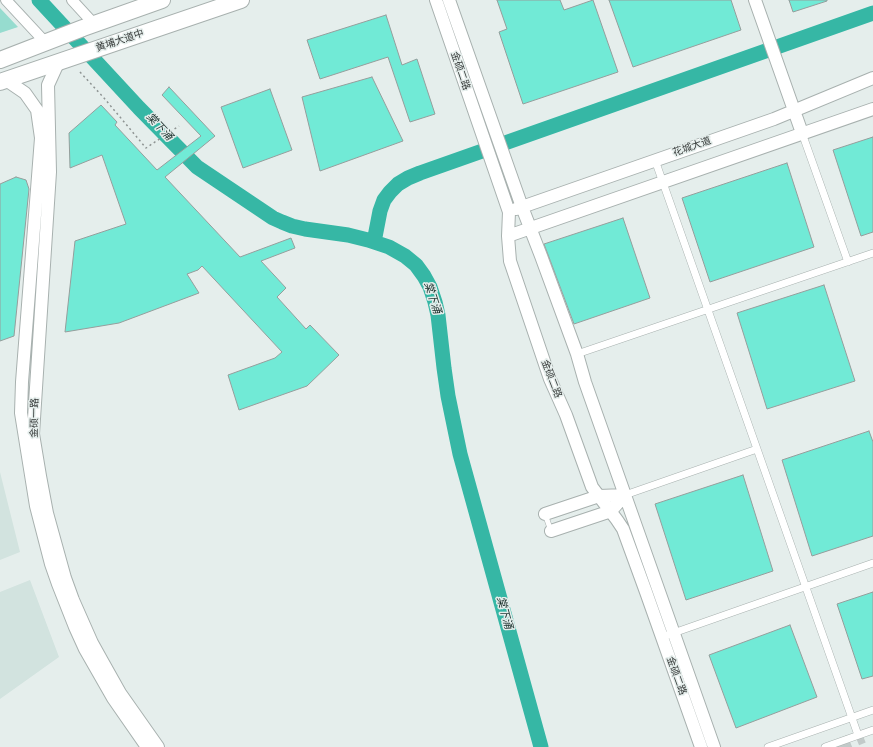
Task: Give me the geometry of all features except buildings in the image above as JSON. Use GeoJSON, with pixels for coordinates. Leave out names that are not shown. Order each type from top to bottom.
{"type":"FeatureCollection","features":[{"type":"Feature","properties":{"kind":"main road"},"geometry":{"type":"LineString","coordinates":[[0,60],[49,40],[162,0]]}},
{"type":"Feature","properties":{"kind":"main road","name":"黄埔大道中"},"geometry":{"type":"LineString","coordinates":[[3,81],[238,1]]}},
{"type":"Feature","properties":{"kind":"street"},"geometry":{"type":"LineString","coordinates":[[6,0],[49,40]]}},
{"type":"Feature","properties":{"kind":"street"},"geometry":{"type":"LineString","coordinates":[[72,0],[88,26]]}},
{"type":"Feature","properties":{"kind":"street","name":"金硕二路"},"geometry":{"type":"LineString","coordinates":[[436,0],[509,212],[509,255],[512,268],[550,380],[566,415],[590,483],[623,529],[701,747]]}},
{"type":"Feature","properties":{"kind":"street","name":"金硕二路"},"geometry":{"type":"LineString","coordinates":[[450,0],[522,207],[577,354],[585,382],[714,747]]}},
{"type":"Feature","properties":{"kind":"street"},"geometry":{"type":"LineString","coordinates":[[755,0],[848,262]]}},
{"type":"Feature","properties":{"kind":"street","name":"金硕一路"},"geometry":{"type":"LineString","coordinates":[[63,60],[48,85],[50,172],[33,434],[47,513],[65,578],[76,607],[92,643],[102,661],[124,698],[158,747]]}},
{"type":"Feature","properties":{"kind":"street","name":"花城大道"},"geometry":{"type":"LineString","coordinates":[[509,212],[748,128],[794,111],[873,78]]}},
{"type":"Feature","properties":{"kind":"street","name":"金硕一路"},"geometry":{"type":"LineString","coordinates":[[3,81],[25,93],[37,110],[42,138],[22,382],[21,414],[36,506],[51,564],[77,633],[85,650],[113,698],[147,747]]}},
{"type":"Feature","properties":{"kind":"street"},"geometry":{"type":"LineString","coordinates":[[508,236],[873,108]]}},
{"type":"Feature","properties":{"kind":"street"},"geometry":{"type":"LineString","coordinates":[[655,160],[858,735]]}},
{"type":"Feature","properties":{"kind":"street"},"geometry":{"type":"LineString","coordinates":[[577,354],[873,253]]}},
{"type":"Feature","properties":{"kind":"street"},"geometry":{"type":"LineString","coordinates":[[545,514],[599,496],[625,495],[757,449]]}},
{"type":"Feature","properties":{"kind":"street"},"geometry":{"type":"LineString","coordinates":[[551,531],[611,511],[625,495]]}},
{"type":"Feature","properties":{"kind":"street"},"geometry":{"type":"LineString","coordinates":[[662,638],[873,563]]}},
{"type":"Feature","properties":{"kind":"street"},"geometry":{"type":"LineString","coordinates":[[768,747],[873,710]]}},
{"type":"Feature","properties":{"kind":"street"},"geometry":{"type":"LineString","coordinates":[[825,747],[873,730]]}},
{"type":"Feature","properties":{"kind":"lane"},"geometry":{"type":"LineString","coordinates":[[545,514],[551,531]]}},
{"type":"Feature","properties":{"kind":"path"},"geometry":{"type":"LineString","coordinates":[[80,72],[146,148],[179,126]]}},
{"type":"Feature","properties":{"kind":"shaded area"},"geometry":{"type":"Polygon","coordinates":[[[0,472],[20,552],[0,560],[0,472]]]}},
{"type":"Feature","properties":{"kind":"shaded area"},"geometry":{"type":"Polygon","coordinates":[[[30,580],[59,657],[0,699],[0,592],[30,580]]]}},
{"type":"Feature","properties":{"kind":"green space"},"geometry":{"type":"Polygon","coordinates":[[[0,8],[18,27],[0,33],[0,8]]]}},
{"type":"Feature","properties":{"kind":"waterway","name":"棠下涌"},"geometry":{"type":"LineString","coordinates":[[39,0],[139,108],[197,167],[273,218],[292,226],[348,235],[389,247],[405,256],[416,265],[424,276],[430,287],[438,315],[448,396],[460,454],[541,747]]}},
{"type":"Feature","properties":{"kind":"waterway"},"geometry":{"type":"LineString","coordinates":[[374,242],[380,211],[384,200],[398,184],[408,178],[873,13]]}},
{"type":"Feature","properties":{"kind":"tunnel"},"geometry":{"type":"LineString","coordinates":[[837,747],[863,736]]}}]}
